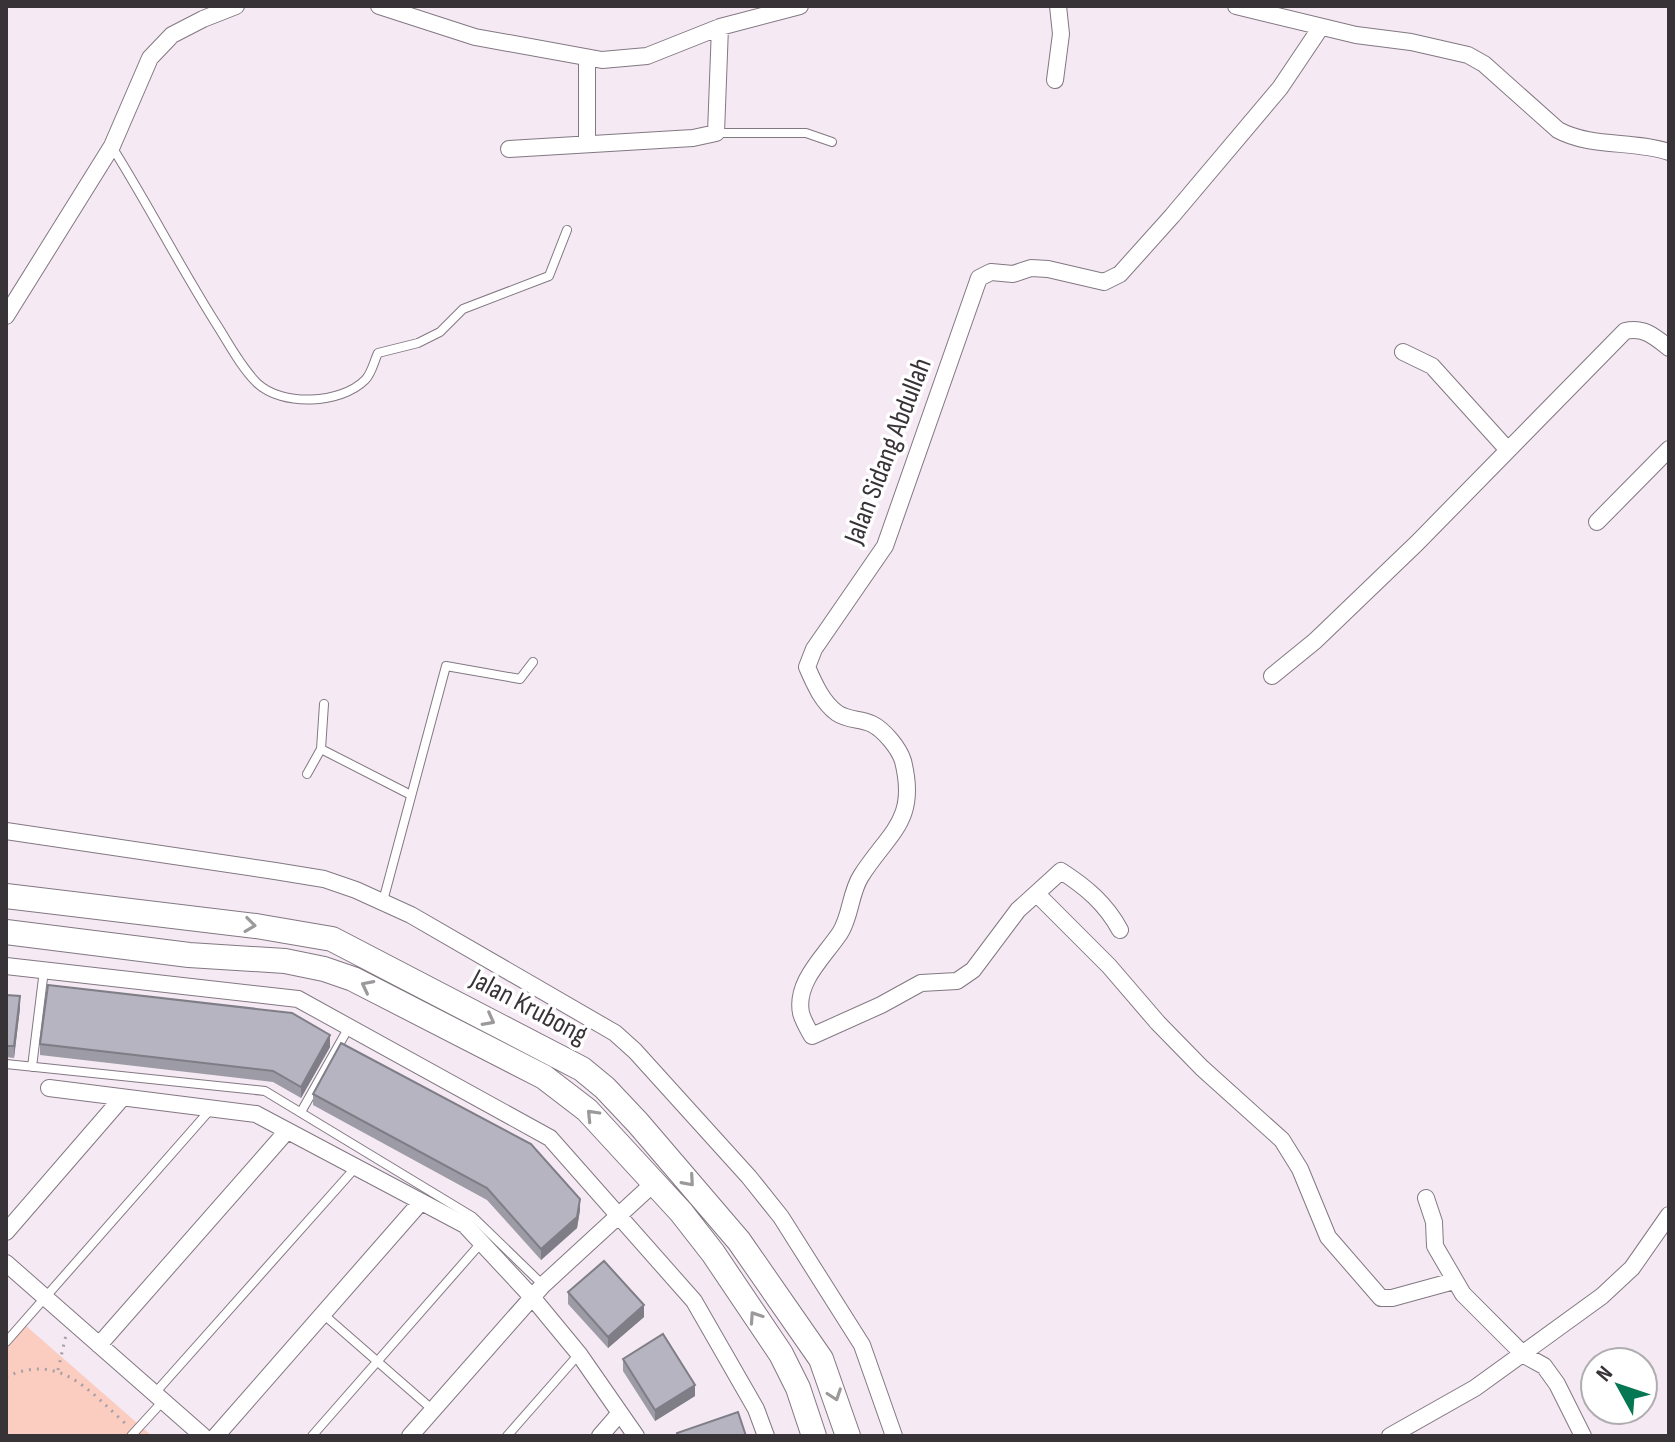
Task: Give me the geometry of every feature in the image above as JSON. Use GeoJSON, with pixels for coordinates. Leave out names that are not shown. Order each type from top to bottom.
{"type":"FeatureCollection","features":[{"type":"Feature","properties":{"kind":"main road","name":"Jalan Krubong"},"geometry":{"type":"LineString","coordinates":[[6,896],[256,926],[332,939],[582,1069],[638,1123],[739,1241],[821,1359],[848,1436]]}},
{"type":"Feature","properties":{"kind":"main road"},"geometry":{"type":"LineString","coordinates":[[6,909],[128,925],[197,920]]}},
{"type":"Feature","properties":{"kind":"main road"},"geometry":{"type":"LineString","coordinates":[[6,924],[126,940],[189,955]]}},
{"type":"Feature","properties":{"kind":"main road","name":"Jalan Krubong"},"geometry":{"type":"LineString","coordinates":[[6,932],[189,955],[285,961],[324,969],[353,979],[544,1077],[587,1110],[713,1253],[781,1354],[798,1388],[814,1436]]}},
{"type":"Feature","properties":{"kind":"street"},"geometry":{"type":"LineString","coordinates":[[6,316],[112,146],[150,58],[172,35],[236,6]]}},
{"type":"Feature","properties":{"kind":"street"},"geometry":{"type":"LineString","coordinates":[[379,6],[475,37],[602,60],[647,56],[720,27],[800,6]]}},
{"type":"Feature","properties":{"kind":"street"},"geometry":{"type":"LineString","coordinates":[[1055,80],[1061,34],[1058,6]]}},
{"type":"Feature","properties":{"kind":"street"},"geometry":{"type":"LineString","coordinates":[[1236,6],[1321,27],[1468,55],[1484,64],[1558,130],[1571,137],[1653,146],[1669,152]]}},
{"type":"Feature","properties":{"kind":"street"},"geometry":{"type":"LineString","coordinates":[[509,149],[693,138],[716,133],[720,27]]}},
{"type":"Feature","properties":{"kind":"street","name":"Jalan Sidang Abdullah"},"geometry":{"type":"LineString","coordinates":[[1120,930],[1113,917],[1086,886],[1061,871],[1018,910],[973,970],[957,981],[921,983],[812,1036],[801,1014],[801,990],[842,930],[861,876],[896,832],[906,810],[906,796],[902,759],[895,744],[871,724],[848,720],[833,710],[817,690],[807,667],[814,649],[885,546],[979,278],[991,272],[1013,274],[1031,268],[1104,282],[1120,274],[1280,88],[1321,27]]}},
{"type":"Feature","properties":{"kind":"street"},"geometry":{"type":"LineString","coordinates":[[587,58],[587,143]]}},
{"type":"Feature","properties":{"kind":"street"},"geometry":{"type":"LineString","coordinates":[[1272,676],[1315,641],[1417,543],[1625,331],[1637,329],[1652,334],[1669,348]]}},
{"type":"Feature","properties":{"kind":"street"},"geometry":{"type":"LineString","coordinates":[[1403,352],[1432,366],[1507,449]]}},
{"type":"Feature","properties":{"kind":"street"},"geometry":{"type":"LineString","coordinates":[[1597,522],[1669,449]]}},
{"type":"Feature","properties":{"kind":"street"},"geometry":{"type":"LineString","coordinates":[[6,831],[324,879],[411,915],[615,1033],[749,1177],[781,1217],[862,1345],[894,1436]]}},
{"type":"Feature","properties":{"kind":"street"},"geometry":{"type":"LineString","coordinates":[[1037,894],[1109,966],[1202,1068],[1282,1140],[1300,1169],[1328,1237],[1381,1298],[1392,1298],[1454,1281]]}},
{"type":"Feature","properties":{"kind":"street"},"geometry":{"type":"LineString","coordinates":[[6,966],[298,999],[550,1138],[694,1301],[766,1436]]}},
{"type":"Feature","properties":{"kind":"street"},"geometry":{"type":"LineString","coordinates":[[49,1088],[256,1114],[465,1225],[481,1243],[538,1291],[636,1436]]}},
{"type":"Feature","properties":{"kind":"street"},"geometry":{"type":"LineString","coordinates":[[6,1232],[122,1098]]}},
{"type":"Feature","properties":{"kind":"street"},"geometry":{"type":"LineString","coordinates":[[99,1345],[287,1131]]}},
{"type":"Feature","properties":{"kind":"street"},"geometry":{"type":"LineString","coordinates":[[410,1436],[538,1291],[654,1183]]}},
{"type":"Feature","properties":{"kind":"street"},"geometry":{"type":"LineString","coordinates":[[1426,1198],[1434,1222],[1435,1246],[1454,1281],[1490,1324],[1524,1355],[1544,1366],[1557,1384],[1583,1436]]}},
{"type":"Feature","properties":{"kind":"street"},"geometry":{"type":"LineString","coordinates":[[216,1436],[420,1203]]}},
{"type":"Feature","properties":{"kind":"street"},"geometry":{"type":"LineString","coordinates":[[1390,1436],[1475,1388],[1602,1296],[1632,1268],[1669,1215]]}},
{"type":"Feature","properties":{"kind":"street"},"geometry":{"type":"LineString","coordinates":[[6,1263],[203,1436]]}},
{"type":"Feature","properties":{"kind":"street"},"geometry":{"type":"LineString","coordinates":[[600,1436],[620,1413]]}},
{"type":"Feature","properties":{"kind":"lane"},"geometry":{"type":"LineString","coordinates":[[716,133],[806,133],[832,142]]}},
{"type":"Feature","properties":{"kind":"lane"},"geometry":{"type":"LineString","coordinates":[[112,146],[204,304],[246,369],[258,384],[274,394],[292,398],[339,395],[357,387],[368,377],[378,353],[418,343],[440,332],[463,309],[549,276],[567,230]]}},
{"type":"Feature","properties":{"kind":"lane"},"geometry":{"type":"LineString","coordinates":[[382,902],[446,666],[520,679],[533,662]]}},
{"type":"Feature","properties":{"kind":"lane"},"geometry":{"type":"LineString","coordinates":[[307,774],[321,749],[324,704]]}},
{"type":"Feature","properties":{"kind":"lane"},"geometry":{"type":"LineString","coordinates":[[321,749],[411,795]]}},
{"type":"Feature","properties":{"kind":"lane"},"geometry":{"type":"LineString","coordinates":[[32,1067],[44,970]]}},
{"type":"Feature","properties":{"kind":"lane"},"geometry":{"type":"LineString","coordinates":[[301,1112],[349,1027]]}},
{"type":"Feature","properties":{"kind":"lane"},"geometry":{"type":"LineString","coordinates":[[6,1064],[265,1091],[473,1217],[538,1291]]}},
{"type":"Feature","properties":{"kind":"lane"},"geometry":{"type":"LineString","coordinates":[[6,1342],[210,1110]]}},
{"type":"Feature","properties":{"kind":"lane"},"geometry":{"type":"LineString","coordinates":[[133,1434],[159,1398],[356,1167]]}},
{"type":"Feature","properties":{"kind":"lane"},"geometry":{"type":"LineString","coordinates":[[312,1436],[481,1243]]}},
{"type":"Feature","properties":{"kind":"lane"},"geometry":{"type":"LineString","coordinates":[[322,1313],[433,1410]]}},
{"type":"Feature","properties":{"kind":"lane"},"geometry":{"type":"LineString","coordinates":[[507,1436],[579,1354]]}},
{"type":"Feature","properties":{"kind":"path"},"geometry":{"type":"LineString","coordinates":[[58,1370],[69,1319]]}},
{"type":"Feature","properties":{"kind":"path"},"geometry":{"type":"LineString","coordinates":[[6,1377],[32,1369],[58,1370],[79,1382],[133,1434]]}},
{"type":"Feature","properties":{"kind":"shaded area"},"geometry":{"type":"Polygon","coordinates":[[[25,1325],[152,1436],[6,1436],[6,1347],[25,1325]]]}},
{"type":"Feature","properties":{"kind":"building"},"geometry":{"type":"Polygon","coordinates":[[[48,985],[292,1013],[330,1035],[301,1087],[273,1071],[40,1044],[48,985]]]}},
{"type":"Feature","properties":{"kind":"building"},"geometry":{"type":"Polygon","coordinates":[[[6,995],[20,996],[14,1046],[6,1046],[6,995]]]}},
{"type":"Feature","properties":{"kind":"building"},"geometry":{"type":"Polygon","coordinates":[[[341,1043],[531,1144],[580,1199],[577,1217],[541,1249],[487,1188],[313,1094],[341,1043]]]}},
{"type":"Feature","properties":{"kind":"building"},"geometry":{"type":"Polygon","coordinates":[[[604,1261],[644,1305],[608,1337],[568,1292],[604,1261]]]}},
{"type":"Feature","properties":{"kind":"building"},"geometry":{"type":"Polygon","coordinates":[[[663,1334],[695,1385],[655,1410],[623,1359],[663,1334]]]}},
{"type":"Feature","properties":{"kind":"building"},"geometry":{"type":"Polygon","coordinates":[[[738,1412],[746,1436],[678,1436],[677,1433],[738,1412]]]}}]}
